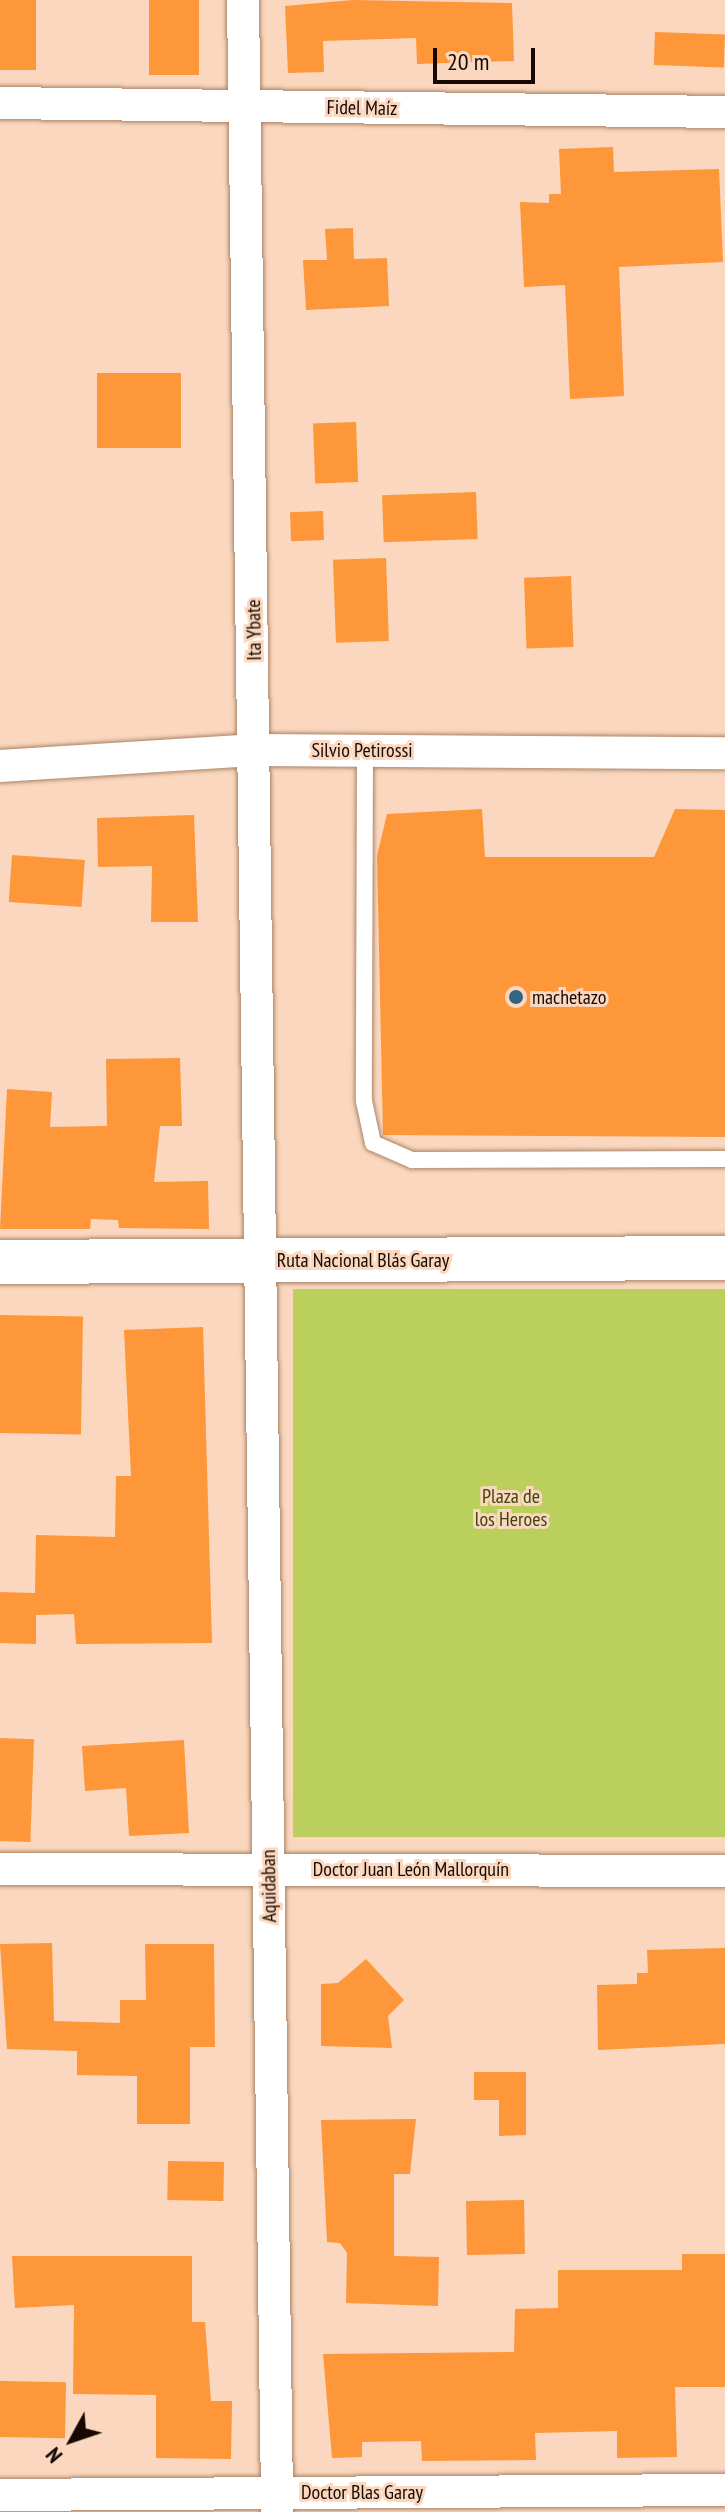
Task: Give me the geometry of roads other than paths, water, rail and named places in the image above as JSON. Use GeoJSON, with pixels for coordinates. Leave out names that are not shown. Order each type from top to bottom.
{"type":"FeatureCollection","features":[{"type":"Feature","properties":{"kind":"highway","name":"Ruta Nacional Blás Garay"},"geometry":{"type":"LineString","coordinates":[[0,1262],[725,1258]]}},
{"type":"Feature","properties":{"kind":"street","name":"Ita Ybate"},"geometry":{"type":"LineString","coordinates":[[243,0],[257,750],[260,1260]]}},
{"type":"Feature","properties":{"kind":"street","name":"Fidel Maíz"},"geometry":{"type":"LineString","coordinates":[[0,103],[725,112]]}},
{"type":"Feature","properties":{"kind":"street","name":"Silvio Petirossi"},"geometry":{"type":"LineString","coordinates":[[0,766],[257,750],[725,753]]}},
{"type":"Feature","properties":{"kind":"street","name":"Aquidaban"},"geometry":{"type":"LineString","coordinates":[[260,1260],[277,2502]]}},
{"type":"Feature","properties":{"kind":"street","name":"Doctor Juan León Mallorquín"},"geometry":{"type":"LineString","coordinates":[[0,1869],[268,1867],[725,1871]]}},
{"type":"Feature","properties":{"kind":"street","name":"Doctor Blas Garay"},"geometry":{"type":"LineString","coordinates":[[0,2495],[277,2502],[725,2490]]}},
{"type":"Feature","properties":{"kind":"lane"},"geometry":{"type":"LineString","coordinates":[[365,751],[364,1101],[373,1143],[412,1160],[725,1159]]}},
{"type":"Feature","properties":{"kind":"place","name":"machetazo"},"geometry":{"type":"Point","coordinates":[516,997]}},
{"type":"Feature","properties":{"kind":"park label","name":"Plaza de los Heroes"},"geometry":{"type":"Point","coordinates":[511,1508]}}]}
